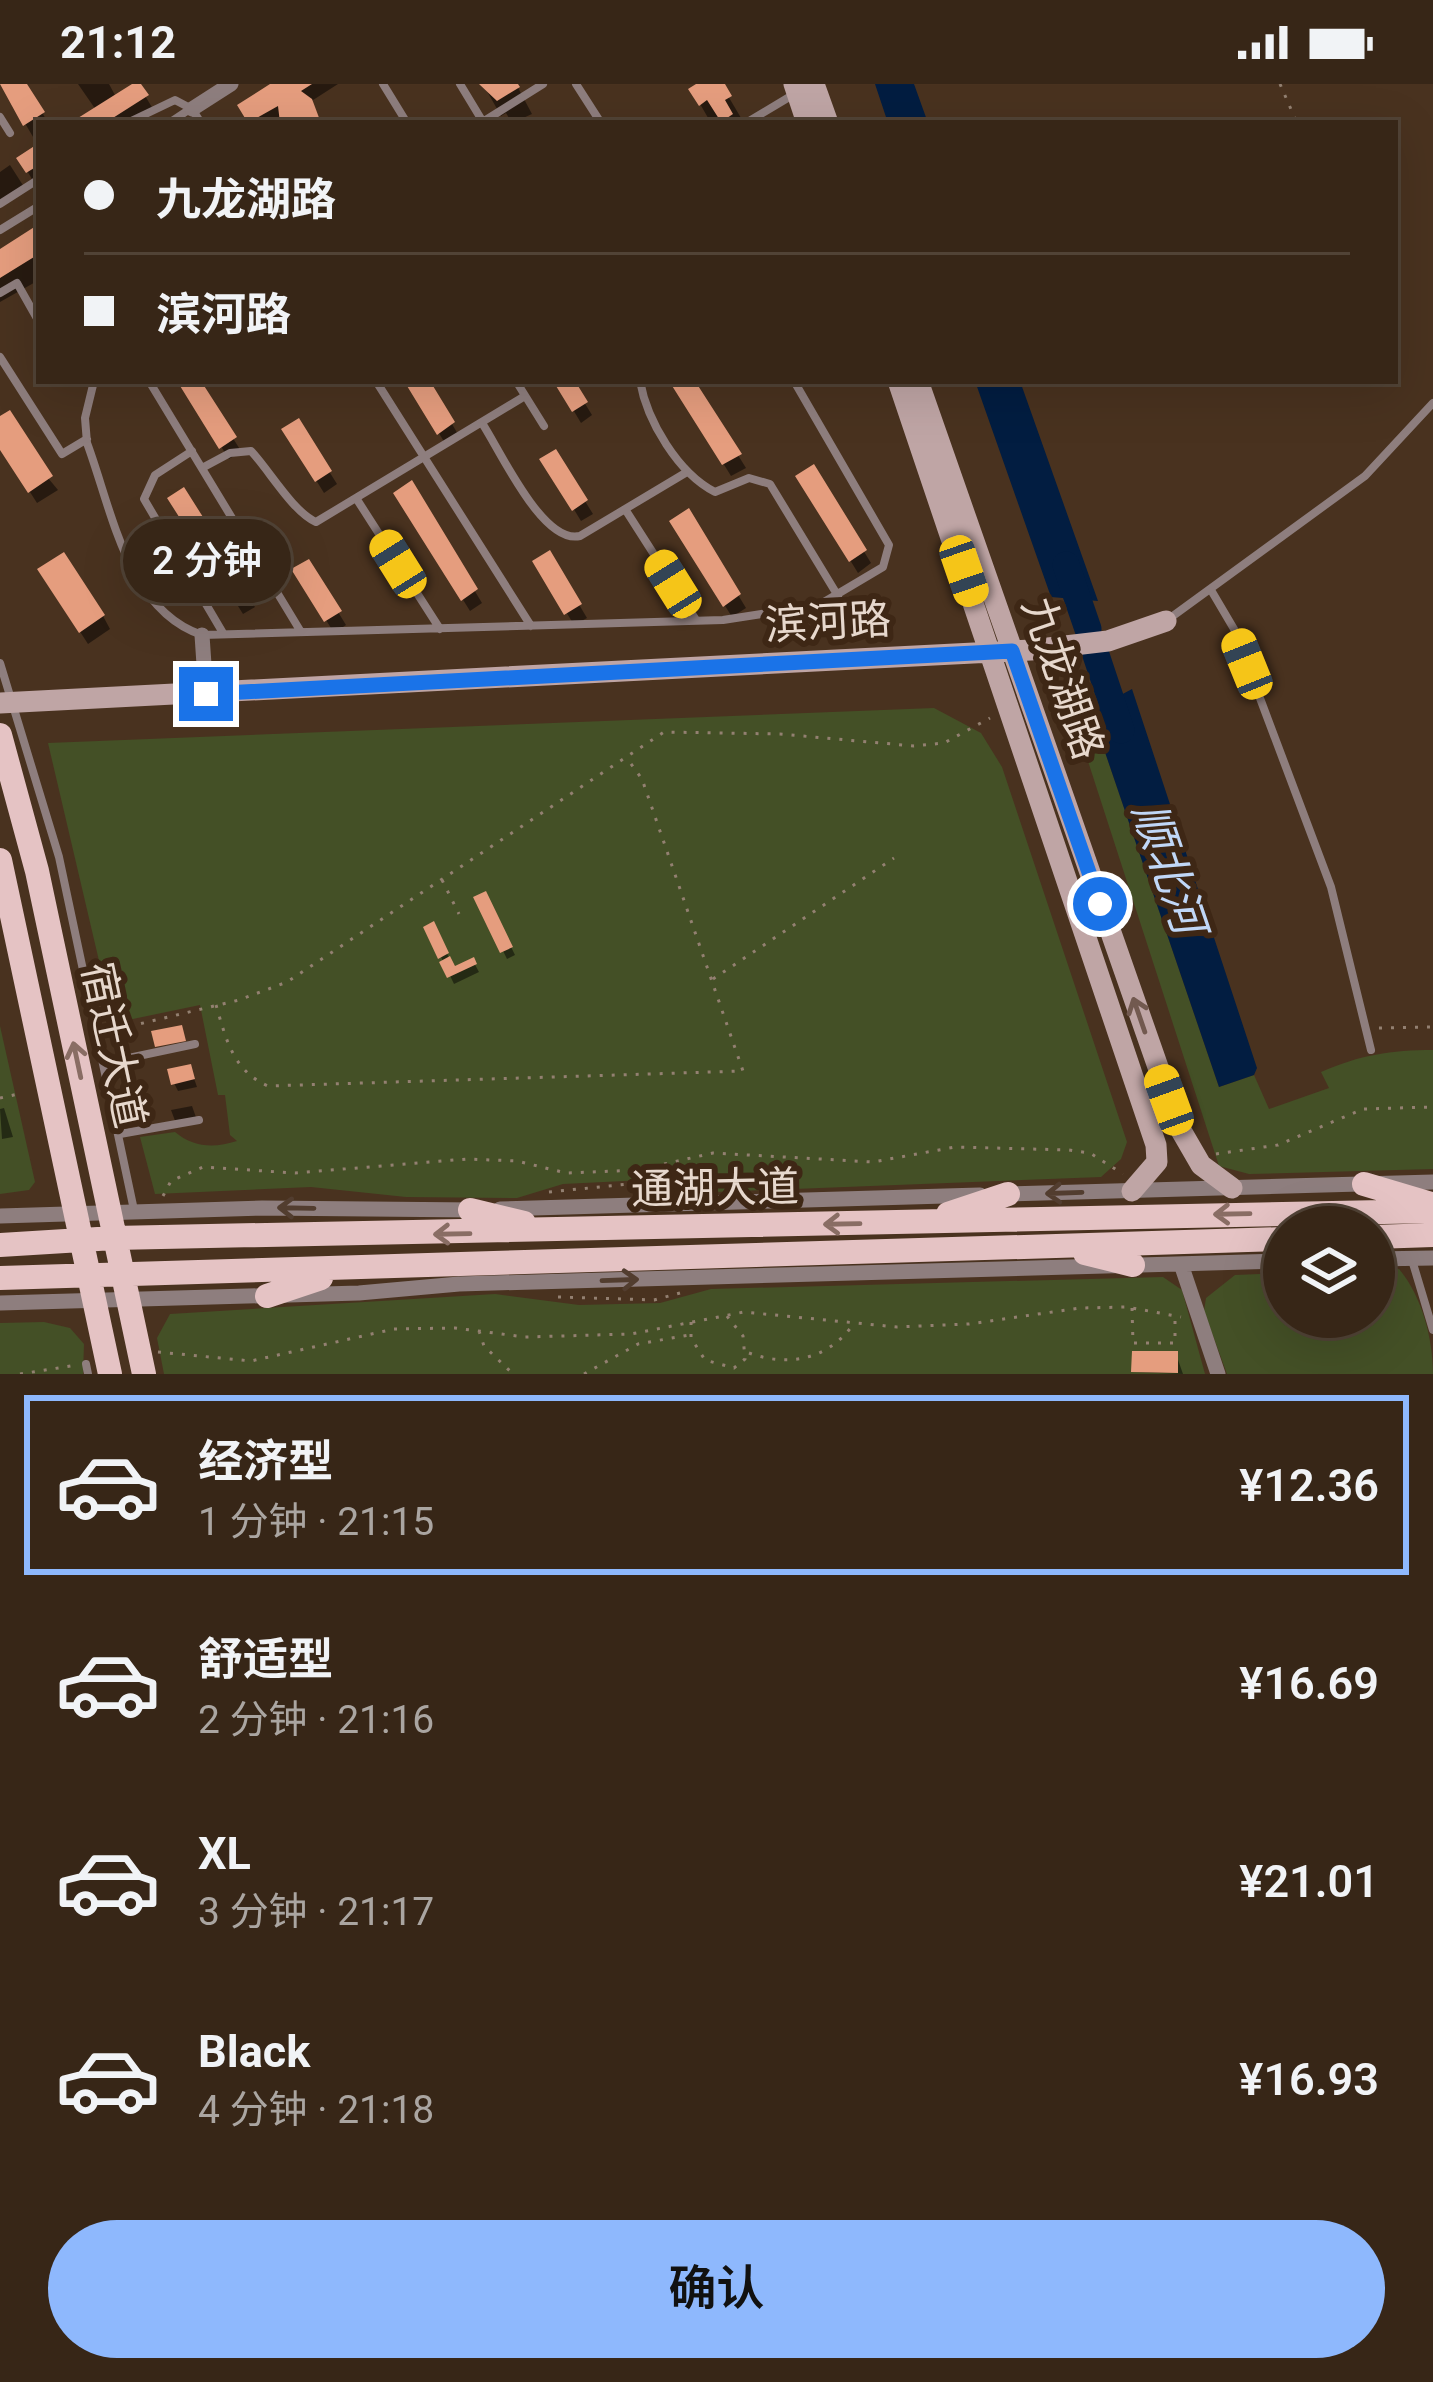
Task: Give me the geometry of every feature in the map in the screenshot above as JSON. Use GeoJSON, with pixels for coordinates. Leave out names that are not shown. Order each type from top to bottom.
{"type":"FeatureCollection","features":[{"type":"Feature","properties":{"kind":"main road","name":"宿迁大道"},"geometry":{"type":"LineString","coordinates":[[0,735],[119,1221],[125,1289],[144,1374]]}},
{"type":"Feature","properties":{"kind":"main road","name":"宿迁大道"},"geometry":{"type":"LineString","coordinates":[[0,860],[77,1240],[110,1374]]}},
{"type":"Feature","properties":{"kind":"main road"},"geometry":{"type":"LineString","coordinates":[[1364,1184],[1433,1208]]}},
{"type":"Feature","properties":{"kind":"main road"},"geometry":{"type":"LineString","coordinates":[[922,1222],[1008,1194]]}},
{"type":"Feature","properties":{"kind":"main road","name":"通湖大道"},"geometry":{"type":"LineString","coordinates":[[0,1245],[77,1240],[119,1221],[247,1237],[1433,1208]]}},
{"type":"Feature","properties":{"kind":"main road"},"geometry":{"type":"LineString","coordinates":[[470,1210],[555,1231]]}},
{"type":"Feature","properties":{"kind":"main road"},"geometry":{"type":"LineString","coordinates":[[1395,1236],[1433,1235]]}},
{"type":"Feature","properties":{"kind":"main road"},"geometry":{"type":"LineString","coordinates":[[243,1273],[226,1264],[221,1252],[229,1242],[247,1237]]}},
{"type":"Feature","properties":{"kind":"main road","name":"通湖大道"},"geometry":{"type":"LineString","coordinates":[[0,1278],[125,1289],[243,1273],[346,1268],[1263,1240]]}},
{"type":"Feature","properties":{"kind":"main road"},"geometry":{"type":"LineString","coordinates":[[1054,1246],[1133,1265]]}},
{"type":"Feature","properties":{"kind":"main road"},"geometry":{"type":"LineString","coordinates":[[267,1296],[346,1268]]}},
{"type":"Feature","properties":{"kind":"street"},"geometry":{"type":"LineString","coordinates":[[196,116],[231,84]]}},
{"type":"Feature","properties":{"kind":"street"},"geometry":{"type":"LineString","coordinates":[[805,86],[807,120]]}},
{"type":"Feature","properties":{"kind":"street"},"geometry":{"type":"LineString","coordinates":[[805,86],[826,120]]}},
{"type":"Feature","properties":{"kind":"street","name":"九龙湖路"},"geometry":{"type":"LineString","coordinates":[[899,384],[1172,1108],[1204,1167],[1232,1187]]}},
{"type":"Feature","properties":{"kind":"street","name":"九龙湖路"},"geometry":{"type":"LineString","coordinates":[[919,384],[1002,652],[1011,708],[1156,1145],[1157,1162],[1132,1186]]}},
{"type":"Feature","properties":{"kind":"street","name":"滨河路"},"geometry":{"type":"LineString","coordinates":[[7,703],[1002,652],[1108,640],[1166,621]]}},
{"type":"Feature","properties":{"kind":"street"},"geometry":{"type":"LineString","coordinates":[[202,634],[206,694]]}},
{"type":"Feature","properties":{"kind":"street"},"geometry":{"type":"LineString","coordinates":[[0,1216],[72,1214],[119,1221],[1008,1194],[1132,1186],[1433,1182]]}},
{"type":"Feature","properties":{"kind":"street"},"geometry":{"type":"LineString","coordinates":[[1395,1258],[1433,1258]]}},
{"type":"Feature","properties":{"kind":"street"},"geometry":{"type":"LineString","coordinates":[[125,1289],[267,1296],[459,1284],[1263,1262]]}},
{"type":"Feature","properties":{"kind":"street"},"geometry":{"type":"LineString","coordinates":[[1181,1264],[1218,1374]]}},
{"type":"Feature","properties":{"kind":"street"},"geometry":{"type":"LineString","coordinates":[[0,1303],[88,1289]]}},
{"type":"Feature","properties":{"kind":"lane"},"geometry":{"type":"LineString","coordinates":[[383,84],[405,120]]}},
{"type":"Feature","properties":{"kind":"lane"},"geometry":{"type":"LineString","coordinates":[[460,84],[481,120]]}},
{"type":"Feature","properties":{"kind":"lane"},"geometry":{"type":"LineString","coordinates":[[485,120],[543,84]]}},
{"type":"Feature","properties":{"kind":"lane"},"geometry":{"type":"LineString","coordinates":[[576,84],[599,120]]}},
{"type":"Feature","properties":{"kind":"lane"},"geometry":{"type":"LineString","coordinates":[[751,120],[805,86]]}},
{"type":"Feature","properties":{"kind":"lane"},"geometry":{"type":"LineString","coordinates":[[132,120],[163,101],[196,116]]}},
{"type":"Feature","properties":{"kind":"lane"},"geometry":{"type":"LineString","coordinates":[[0,117],[10,133]]}},
{"type":"Feature","properties":{"kind":"lane"},"geometry":{"type":"LineString","coordinates":[[0,204],[36,181]]}},
{"type":"Feature","properties":{"kind":"lane"},"geometry":{"type":"LineString","coordinates":[[0,230],[36,208]]}},
{"type":"Feature","properties":{"kind":"lane"},"geometry":{"type":"LineString","coordinates":[[0,293],[17,283],[36,317]]}},
{"type":"Feature","properties":{"kind":"lane"},"geometry":{"type":"LineString","coordinates":[[0,357],[62,454],[87,439]]}},
{"type":"Feature","properties":{"kind":"lane"},"geometry":{"type":"LineString","coordinates":[[91,384],[85,418],[87,439],[142,588],[166,619],[202,634],[697,622],[819,604],[838,596],[884,567],[889,545],[796,384]]}},
{"type":"Feature","properties":{"kind":"lane"},"geometry":{"type":"LineString","coordinates":[[151,384],[302,634]]}},
{"type":"Feature","properties":{"kind":"lane"},"geometry":{"type":"LineString","coordinates":[[378,384],[532,627]]}},
{"type":"Feature","properties":{"kind":"lane"},"geometry":{"type":"LineString","coordinates":[[518,384],[544,427]]}},
{"type":"Feature","properties":{"kind":"lane"},"geometry":{"type":"LineString","coordinates":[[641,384],[650,415],[687,472],[715,492],[749,478],[770,484],[838,596]]}},
{"type":"Feature","properties":{"kind":"lane"},"geometry":{"type":"LineString","coordinates":[[202,468],[230,452],[250,451],[278,491],[293,497],[312,522],[525,396]]}},
{"type":"Feature","properties":{"kind":"lane","name":"滨河路"},"geometry":{"type":"LineString","coordinates":[[1166,621],[1365,476],[1433,403]]}},
{"type":"Feature","properties":{"kind":"lane"},"geometry":{"type":"LineString","coordinates":[[482,422],[547,526],[560,536],[580,536],[687,472]]}},
{"type":"Feature","properties":{"kind":"lane"},"geometry":{"type":"LineString","coordinates":[[192,451],[155,475],[144,499],[224,634]]}},
{"type":"Feature","properties":{"kind":"lane"},"geometry":{"type":"LineString","coordinates":[[356,498],[440,630]]}},
{"type":"Feature","properties":{"kind":"lane"},"geometry":{"type":"LineString","coordinates":[[625,509],[697,622]]}},
{"type":"Feature","properties":{"kind":"lane"},"geometry":{"type":"LineString","coordinates":[[1211,590],[1234,629],[1331,887],[1371,1050]]}},
{"type":"Feature","properties":{"kind":"lane"},"geometry":{"type":"LineString","coordinates":[[0,663],[7,703],[59,857],[105,1063],[120,1135],[119,1221]]}},
{"type":"Feature","properties":{"kind":"lane"},"geometry":{"type":"LineString","coordinates":[[105,1063],[195,1044]]}},
{"type":"Feature","properties":{"kind":"lane"},"geometry":{"type":"LineString","coordinates":[[120,1135],[200,1120]]}},
{"type":"Feature","properties":{"kind":"lane"},"geometry":{"type":"LineString","coordinates":[[1412,1258],[1433,1330]]}},
{"type":"Feature","properties":{"kind":"path"},"geometry":{"type":"LineString","coordinates":[[1280,84],[1296,120]]}},
{"type":"Feature","properties":{"kind":"path"},"geometry":{"type":"LineString","coordinates":[[98,1034],[266,992],[302,974],[664,732],[682,729],[929,745],[1011,708]]}},
{"type":"Feature","properties":{"kind":"path"},"geometry":{"type":"LineString","coordinates":[[216,1005],[238,1064],[250,1078],[268,1087],[743,1071],[642,779],[625,756]]}},
{"type":"Feature","properties":{"kind":"path"},"geometry":{"type":"LineString","coordinates":[[711,980],[894,858]]}},
{"type":"Feature","properties":{"kind":"path"},"geometry":{"type":"LineString","coordinates":[[442,880],[459,914]]}},
{"type":"Feature","properties":{"kind":"path"},"geometry":{"type":"LineString","coordinates":[[1366,1028],[1433,1027]]}},
{"type":"Feature","properties":{"kind":"path"},"geometry":{"type":"LineString","coordinates":[[0,1098],[23,1093]]}},
{"type":"Feature","properties":{"kind":"path"},"geometry":{"type":"LineString","coordinates":[[1204,1167],[1217,1152],[1278,1145],[1363,1109],[1433,1107]]}},
{"type":"Feature","properties":{"kind":"path"},"geometry":{"type":"LineString","coordinates":[[163,1196],[171,1181],[203,1167],[295,1173],[466,1159],[517,1161],[566,1173],[638,1170],[713,1154],[873,1162],[955,1148],[1090,1154],[1132,1186]]}},
{"type":"Feature","properties":{"kind":"path"},"geometry":{"type":"LineString","coordinates":[[1132,1308],[1133,1343],[1175,1343],[1175,1316]]}},
{"type":"Feature","properties":{"kind":"path"},"geometry":{"type":"LineString","coordinates":[[138,1348],[251,1361],[394,1329],[525,1337],[631,1334],[724,1314],[944,1327],[1054,1310],[1132,1308],[1200,1320]]}},
{"type":"Feature","properties":{"kind":"path"},"geometry":{"type":"LineString","coordinates":[[724,1314],[742,1336],[747,1353]]}},
{"type":"Feature","properties":{"kind":"path"},"geometry":{"type":"LineString","coordinates":[[692,1320],[690,1335],[705,1360],[719,1369],[734,1369],[747,1353]]}},
{"type":"Feature","properties":{"kind":"path"},"geometry":{"type":"LineString","coordinates":[[747,1353],[776,1360],[811,1358],[834,1346],[853,1325]]}},
{"type":"Feature","properties":{"kind":"path"},"geometry":{"type":"LineString","coordinates":[[478,1331],[484,1346],[513,1374]]}},
{"type":"Feature","properties":{"kind":"path"},"geometry":{"type":"LineString","coordinates":[[584,1374],[638,1344],[690,1335]]}},
{"type":"Feature","properties":{"kind":"path"},"geometry":{"type":"LineString","coordinates":[[20,1374],[87,1369]]}},
{"type":"Feature","properties":{"kind":"green space"},"geometry":{"type":"Polygon","coordinates":[[[934,708],[981,733],[1002,767],[1127,1142],[1121,1159],[1101,1177],[714,1192],[645,1180],[563,1184],[517,1198],[406,1197],[311,1187],[155,1194],[140,1137],[175,1132],[205,1145],[237,1141],[230,1135],[225,1095],[218,1095],[200,1005],[128,1020],[111,1012],[48,743],[934,708]]]}},
{"type":"Feature","properties":{"kind":"green space"},"geometry":{"type":"Polygon","coordinates":[[[1091,711],[1219,1087],[1254,1075],[1269,1109],[1329,1088],[1321,1072],[1335,1066],[1376,1055],[1433,1050],[1433,1169],[1249,1174],[1219,1166],[1074,718],[1091,711]]]}},
{"type":"Feature","properties":{"kind":"green space"},"geometry":{"type":"Polygon","coordinates":[[[0,1026],[35,1182],[29,1190],[0,1194],[0,1026]]]}},
{"type":"Feature","properties":{"kind":"green space"},"geometry":{"type":"Polygon","coordinates":[[[1395,1269],[1414,1292],[1425,1318],[1433,1374],[1227,1374],[1204,1311],[1206,1298],[1235,1275],[1263,1274],[1263,1338],[1395,1338],[1395,1269]]]}},
{"type":"Feature","properties":{"kind":"green space"},"geometry":{"type":"Polygon","coordinates":[[[1163,1277],[1182,1290],[1205,1374],[164,1374],[157,1338],[170,1314],[495,1294],[579,1305],[660,1303],[711,1289],[1163,1277]]]}},
{"type":"Feature","properties":{"kind":"green space"},"geometry":{"type":"Polygon","coordinates":[[[44,1322],[70,1328],[84,1344],[83,1374],[0,1374],[0,1323],[44,1322]]]}},
{"type":"Feature","properties":{"kind":"water"},"geometry":{"type":"Polygon","coordinates":[[[875,84],[914,84],[927,120],[887,120],[875,84]]]}},
{"type":"Feature","properties":{"kind":"water"},"geometry":{"type":"Polygon","coordinates":[[[976,384],[1021,384],[1098,601],[1051,597],[976,384]]]}},
{"type":"Feature","properties":{"kind":"water"},"geometry":{"type":"Polygon","coordinates":[[[1132,689],[1257,1068],[1254,1075],[1219,1087],[1091,711],[1132,689]]]}},
{"type":"Feature","properties":{"kind":"building"},"geometry":{"type":"Polygon","coordinates":[[[0,84],[27,84],[45,112],[23,126],[0,84]]]}},
{"type":"Feature","properties":{"kind":"building"},"geometry":{"type":"Polygon","coordinates":[[[132,84],[141,84],[149,95],[110,120],[75,120],[132,84]]]}},
{"type":"Feature","properties":{"kind":"building"},"geometry":{"type":"Polygon","coordinates":[[[270,84],[312,84],[301,91],[312,99],[320,120],[280,120],[278,106],[246,120],[237,105],[270,84]]]}},
{"type":"Feature","properties":{"kind":"building"},"geometry":{"type":"Polygon","coordinates":[[[479,84],[518,84],[520,87],[497,101],[479,84]]]}},
{"type":"Feature","properties":{"kind":"building"},"geometry":{"type":"Polygon","coordinates":[[[696,84],[725,84],[732,96],[725,100],[733,114],[720,120],[707,100],[699,106],[688,89],[696,84]]]}},
{"type":"Feature","properties":{"kind":"building"},"geometry":{"type":"Polygon","coordinates":[[[36,145],[36,167],[26,173],[16,158],[36,145]]]}},
{"type":"Feature","properties":{"kind":"building"},"geometry":{"type":"Polygon","coordinates":[[[36,226],[36,259],[0,278],[0,249],[36,226]]]}},
{"type":"Feature","properties":{"kind":"building"},"geometry":{"type":"Polygon","coordinates":[[[179,384],[203,384],[237,437],[219,449],[179,384]]]}},
{"type":"Feature","properties":{"kind":"building"},"geometry":{"type":"Polygon","coordinates":[[[406,384],[432,384],[455,422],[437,435],[406,384]]]}},
{"type":"Feature","properties":{"kind":"building"},"geometry":{"type":"Polygon","coordinates":[[[555,384],[577,384],[588,402],[572,412],[555,384]]]}},
{"type":"Feature","properties":{"kind":"building"},"geometry":{"type":"Polygon","coordinates":[[[671,384],[697,384],[742,454],[722,465],[671,384]]]}},
{"type":"Feature","properties":{"kind":"building"},"geometry":{"type":"Polygon","coordinates":[[[10,410],[53,476],[28,493],[0,450],[0,416],[10,410]]]}},
{"type":"Feature","properties":{"kind":"building"},"geometry":{"type":"Polygon","coordinates":[[[299,418],[332,471],[315,482],[281,429],[299,418]]]}},
{"type":"Feature","properties":{"kind":"building"},"geometry":{"type":"Polygon","coordinates":[[[556,449],[588,500],[572,511],[539,459],[556,449]]]}},
{"type":"Feature","properties":{"kind":"building"},"geometry":{"type":"Polygon","coordinates":[[[814,464],[867,550],[849,562],[795,476],[814,464]]]}},
{"type":"Feature","properties":{"kind":"building"},"geometry":{"type":"Polygon","coordinates":[[[412,480],[478,589],[461,601],[393,493],[412,480]]]}},
{"type":"Feature","properties":{"kind":"building"},"geometry":{"type":"Polygon","coordinates":[[[184,487],[251,593],[234,603],[167,498],[184,487]]]}},
{"type":"Feature","properties":{"kind":"building"},"geometry":{"type":"Polygon","coordinates":[[[689,508],[741,594],[723,607],[669,521],[689,508]]]}},
{"type":"Feature","properties":{"kind":"building"},"geometry":{"type":"Polygon","coordinates":[[[550,550],[582,604],[564,615],[532,561],[550,550]]]}},
{"type":"Feature","properties":{"kind":"building"},"geometry":{"type":"Polygon","coordinates":[[[64,552],[105,615],[79,633],[37,569],[64,552]]]}},
{"type":"Feature","properties":{"kind":"building"},"geometry":{"type":"Polygon","coordinates":[[[309,559],[342,611],[324,622],[291,569],[309,559]]]}},
{"type":"Feature","properties":{"kind":"building"},"geometry":{"type":"Polygon","coordinates":[[[486,891],[513,947],[500,953],[473,897],[486,891]]]}},
{"type":"Feature","properties":{"kind":"building"},"geometry":{"type":"Polygon","coordinates":[[[434,921],[449,953],[438,959],[423,927],[434,921]]]}},
{"type":"Feature","properties":{"kind":"building"},"geometry":{"type":"Polygon","coordinates":[[[450,956],[455,966],[474,957],[477,964],[447,978],[439,962],[450,956]]]}},
{"type":"Feature","properties":{"kind":"building"},"geometry":{"type":"Polygon","coordinates":[[[182,1025],[186,1041],[155,1047],[151,1031],[182,1025]]]}},
{"type":"Feature","properties":{"kind":"building"},"geometry":{"type":"Polygon","coordinates":[[[191,1064],[195,1079],[171,1085],[167,1069],[191,1064]]]}},
{"type":"Feature","properties":{"kind":"building"},"geometry":{"type":"Polygon","coordinates":[[[1132,1351],[1178,1351],[1178,1373],[1131,1372],[1132,1351]]]}},
{"type":"Feature","properties":{"kind":"waterway","name":"顺北河"},"geometry":{"type":"LineString","coordinates":[[1066,565],[1088,629]]}},
{"type":"Feature","properties":{"kind":"waterway","name":"顺北河"},"geometry":{"type":"LineString","coordinates":[[1096,655],[1121,730]]}},
{"type":"Feature","properties":{"kind":"route"},"geometry":{"type":"LineString","coordinates":[[206,694],[1012,651],[1100,904]]}}]}
